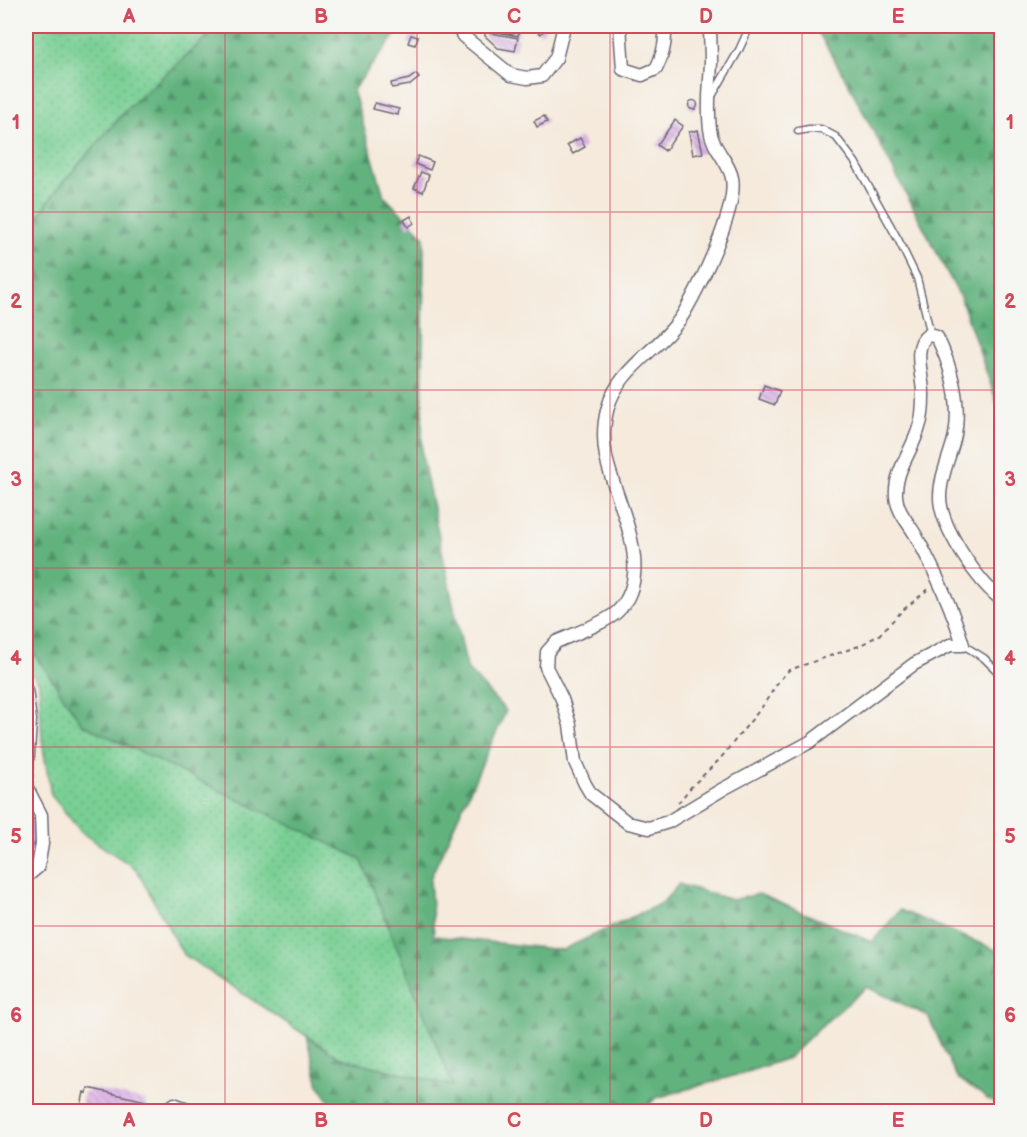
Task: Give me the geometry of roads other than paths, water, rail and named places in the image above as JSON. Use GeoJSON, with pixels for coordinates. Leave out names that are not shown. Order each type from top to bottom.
{"type":"FeatureCollection","features":[{"type":"Feature","properties":{"kind":"street"},"geometry":{"type":"LineString","coordinates":[[458,26],[463,36],[511,75],[527,78],[542,76],[556,58],[564,26]]}},
{"type":"Feature","properties":{"kind":"street"},"geometry":{"type":"LineString","coordinates":[[620,26],[623,69],[642,75],[656,69],[663,56],[664,26]]}},
{"type":"Feature","properties":{"kind":"street"},"geometry":{"type":"LineString","coordinates":[[710,26],[711,62],[707,104],[710,133],[715,149],[732,176],[732,195],[728,213],[715,249],[685,311],[673,328],[615,388],[605,419],[604,440],[607,460],[634,549],[634,568],[629,593],[622,606],[612,616],[553,645],[547,652],[545,662],[562,699],[570,725],[575,762],[591,794],[628,823],[634,826],[655,827],[810,742],[914,664],[951,645],[963,645],[952,611],[916,535],[901,513],[896,497],[897,483],[919,428],[924,391],[920,352],[924,339],[931,335],[937,337],[949,366],[956,411],[955,435],[941,485],[942,514],[949,531],[983,584],[1002,600]]}},
{"type":"Feature","properties":{"kind":"street"},"geometry":{"type":"LineString","coordinates":[[26,692],[30,720],[26,786],[41,815],[42,834],[38,867],[27,876]]}},
{"type":"Feature","properties":{"kind":"lane"},"geometry":{"type":"LineString","coordinates":[[707,104],[739,50],[750,26]]}},
{"type":"Feature","properties":{"kind":"lane"},"geometry":{"type":"LineString","coordinates":[[798,131],[821,129],[836,137],[855,162],[917,278],[931,335]]}},
{"type":"Feature","properties":{"kind":"lane"},"geometry":{"type":"LineString","coordinates":[[963,645],[984,658],[1002,676]]}},
{"type":"Feature","properties":{"kind":"lane"},"geometry":{"type":"LineString","coordinates":[[168,1112],[172,1101],[205,1112]]}}]}
